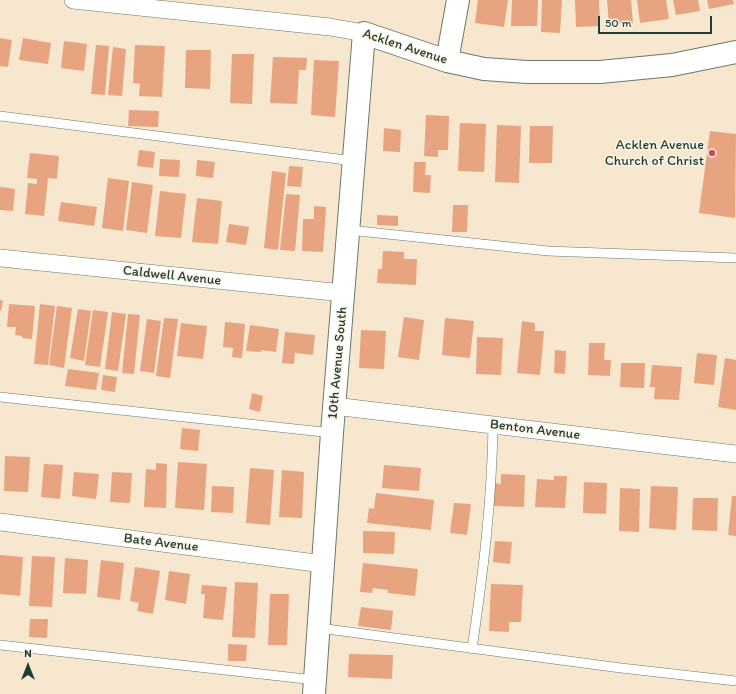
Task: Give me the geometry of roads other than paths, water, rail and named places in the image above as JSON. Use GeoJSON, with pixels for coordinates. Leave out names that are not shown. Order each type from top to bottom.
{"type":"FeatureCollection","features":[{"type":"Feature","properties":{"kind":"street","name":"Acklen Avenue"},"geometry":{"type":"LineString","coordinates":[[73,0],[322,26],[364,33],[448,61],[484,69],[527,72],[600,72],[672,65],[736,52]]}},
{"type":"Feature","properties":{"kind":"street"},"geometry":{"type":"LineString","coordinates":[[448,61],[458,0]]}},
{"type":"Feature","properties":{"kind":"street","name":"10th Avenue South"},"geometry":{"type":"LineString","coordinates":[[314,687],[334,406],[364,33]]}},
{"type":"Feature","properties":{"kind":"street","name":"Caldwell Avenue"},"geometry":{"type":"LineString","coordinates":[[0,258],[343,293]]}},
{"type":"Feature","properties":{"kind":"street","name":"Benton Avenue"},"geometry":{"type":"LineString","coordinates":[[334,406],[736,454]]}},
{"type":"Feature","properties":{"kind":"street","name":"Bate Avenue"},"geometry":{"type":"LineString","coordinates":[[0,522],[323,564]]}},
{"type":"Feature","properties":{"kind":"lane"},"geometry":{"type":"LineString","coordinates":[[0,116],[354,161]]}},
{"type":"Feature","properties":{"kind":"lane"},"geometry":{"type":"LineString","coordinates":[[348,230],[548,251],[736,258]]}},
{"type":"Feature","properties":{"kind":"lane"},"geometry":{"type":"LineString","coordinates":[[0,397],[332,433]]}},
{"type":"Feature","properties":{"kind":"lane"},"geometry":{"type":"LineString","coordinates":[[472,649],[484,567],[493,425]]}},
{"type":"Feature","properties":{"kind":"lane"},"geometry":{"type":"LineString","coordinates":[[319,628],[621,668],[736,681]]}},
{"type":"Feature","properties":{"kind":"lane"},"geometry":{"type":"LineString","coordinates":[[0,645],[314,687]]}},
{"type":"Feature","properties":{"kind":"place","name":"Acklen Avenue Church of Christ"},"geometry":{"type":"Point","coordinates":[712,153]}}]}
